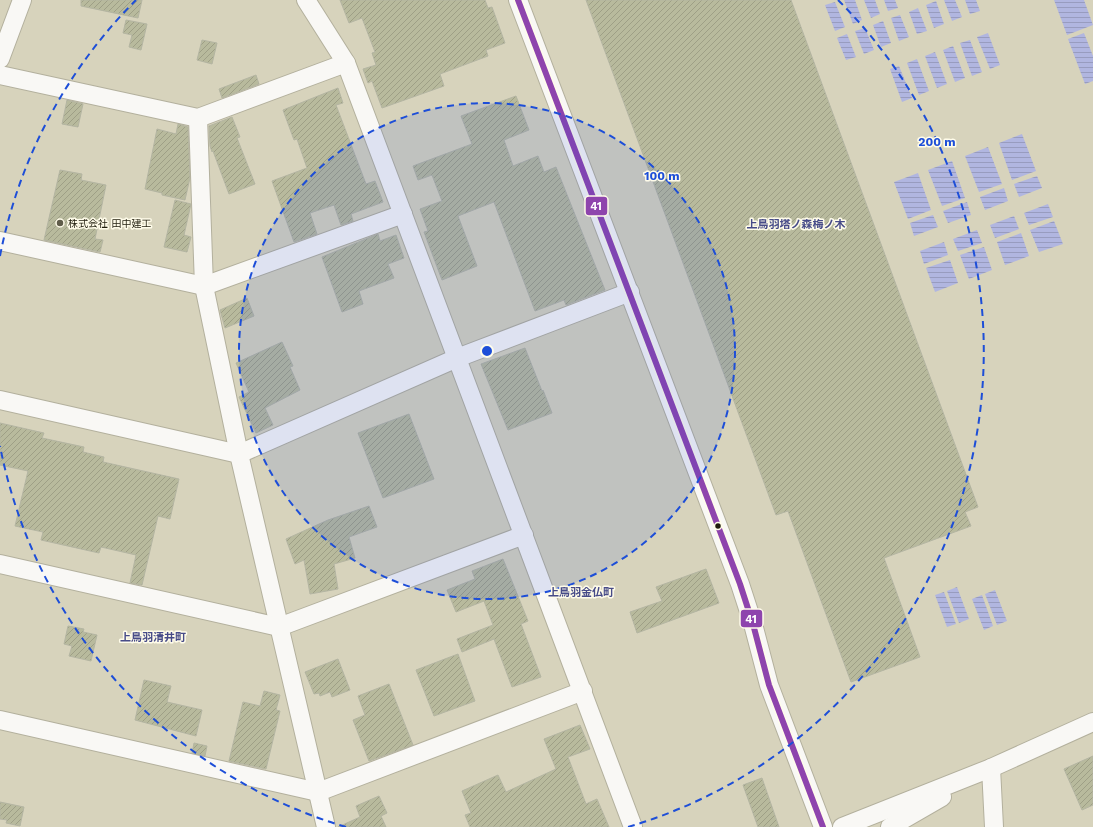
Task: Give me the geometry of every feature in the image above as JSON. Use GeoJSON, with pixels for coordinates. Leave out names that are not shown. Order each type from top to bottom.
{"type":"FeatureCollection","features":[{"type":"Feature","properties":{"kind":"street"},"geometry":{"type":"LineString","coordinates":[[0,59],[22,0]]}},
{"type":"Feature","properties":{"kind":"street"},"geometry":{"type":"LineString","coordinates":[[306,0],[346,63],[634,827]]}},
{"type":"Feature","properties":{"kind":"street"},"geometry":{"type":"LineString","coordinates":[[518,0],[740,584],[753,624],[769,685],[823,827]]}},
{"type":"Feature","properties":{"kind":"street"},"geometry":{"type":"LineString","coordinates":[[0,75],[198,118],[346,63]]}},
{"type":"Feature","properties":{"kind":"street"},"geometry":{"type":"LineString","coordinates":[[198,118],[204,286],[239,454],[326,827]]}},
{"type":"Feature","properties":{"kind":"street"},"geometry":{"type":"LineString","coordinates":[[0,241],[204,286],[403,214]]}},
{"type":"Feature","properties":{"kind":"street"},"geometry":{"type":"LineString","coordinates":[[0,400],[239,454],[457,358],[630,292]]}},
{"type":"Feature","properties":{"kind":"street"},"geometry":{"type":"LineString","coordinates":[[0,564],[279,627],[524,535]]}},
{"type":"Feature","properties":{"kind":"street"},"geometry":{"type":"LineString","coordinates":[[0,720],[318,792],[583,691]]}},
{"type":"Feature","properties":{"kind":"street"},"geometry":{"type":"LineString","coordinates":[[842,827],[990,768],[1093,722]]}},
{"type":"Feature","properties":{"kind":"street"},"geometry":{"type":"LineString","coordinates":[[890,827],[990,768]]}},
{"type":"Feature","properties":{"kind":"street"},"geometry":{"type":"LineString","coordinates":[[990,768],[994,827]]}},
{"type":"Feature","properties":{"kind":"water"},"geometry":{"type":"Polygon","coordinates":[[[844,0],[855,0],[862,20],[853,24],[844,0]]]}},
{"type":"Feature","properties":{"kind":"water"},"geometry":{"type":"Polygon","coordinates":[[[864,0],[875,0],[880,14],[871,18],[864,0]]]}},
{"type":"Feature","properties":{"kind":"water"},"geometry":{"type":"Polygon","coordinates":[[[884,0],[895,0],[898,8],[888,11],[884,0]]]}},
{"type":"Feature","properties":{"kind":"water"},"geometry":{"type":"Polygon","coordinates":[[[944,0],[955,0],[962,17],[952,21],[944,0]]]}},
{"type":"Feature","properties":{"kind":"water"},"geometry":{"type":"Polygon","coordinates":[[[965,0],[976,0],[980,11],[970,14],[965,0]]]}},
{"type":"Feature","properties":{"kind":"water"},"geometry":{"type":"Polygon","coordinates":[[[1054,0],[1084,0],[1093,25],[1067,35],[1054,0]]]}},
{"type":"Feature","properties":{"kind":"water"},"geometry":{"type":"Polygon","coordinates":[[[936,1],[944,24],[934,28],[926,5],[936,1]]]}},
{"type":"Feature","properties":{"kind":"water"},"geometry":{"type":"Polygon","coordinates":[[[835,2],[845,27],[835,31],[825,5],[835,2]]]}},
{"type":"Feature","properties":{"kind":"water"},"geometry":{"type":"Polygon","coordinates":[[[918,8],[927,31],[917,34],[909,12],[918,8]]]}},
{"type":"Feature","properties":{"kind":"water"},"geometry":{"type":"Polygon","coordinates":[[[900,15],[909,37],[899,41],[891,18],[900,15]]]}},
{"type":"Feature","properties":{"kind":"water"},"geometry":{"type":"Polygon","coordinates":[[[883,21],[891,43],[881,47],[873,25],[883,21]]]}},
{"type":"Feature","properties":{"kind":"water"},"geometry":{"type":"Polygon","coordinates":[[[865,28],[874,50],[864,54],[855,31],[865,28]]]}},
{"type":"Feature","properties":{"kind":"water"},"geometry":{"type":"Polygon","coordinates":[[[988,33],[1000,65],[990,69],[977,37],[988,33]]]}},
{"type":"Feature","properties":{"kind":"water"},"geometry":{"type":"Polygon","coordinates":[[[1084,33],[1093,56],[1093,81],[1085,84],[1068,39],[1084,33]]]}},
{"type":"Feature","properties":{"kind":"water"},"geometry":{"type":"Polygon","coordinates":[[[847,34],[856,57],[846,60],[837,38],[847,34]]]}},
{"type":"Feature","properties":{"kind":"water"},"geometry":{"type":"Polygon","coordinates":[[[970,40],[982,72],[972,76],[960,43],[970,40]]]}},
{"type":"Feature","properties":{"kind":"water"},"geometry":{"type":"Polygon","coordinates":[[[953,46],[965,78],[955,82],[943,50],[953,46]]]}},
{"type":"Feature","properties":{"kind":"water"},"geometry":{"type":"Polygon","coordinates":[[[935,52],[947,84],[937,88],[925,56],[935,52]]]}},
{"type":"Feature","properties":{"kind":"water"},"geometry":{"type":"Polygon","coordinates":[[[917,59],[929,91],[919,95],[907,63],[917,59]]]}},
{"type":"Feature","properties":{"kind":"water"},"geometry":{"type":"Polygon","coordinates":[[[899,66],[912,98],[902,102],[890,69],[899,66]]]}},
{"type":"Feature","properties":{"kind":"water"},"geometry":{"type":"Polygon","coordinates":[[[1022,134],[1036,171],[1012,180],[999,143],[1022,134]]]}},
{"type":"Feature","properties":{"kind":"water"},"geometry":{"type":"Polygon","coordinates":[[[988,147],[1002,184],[979,192],[965,156],[988,147]]]}},
{"type":"Feature","properties":{"kind":"water"},"geometry":{"type":"Polygon","coordinates":[[[952,161],[965,198],[942,206],[928,170],[952,161]]]}},
{"type":"Feature","properties":{"kind":"water"},"geometry":{"type":"Polygon","coordinates":[[[918,173],[931,210],[908,219],[894,182],[918,173]]]}},
{"type":"Feature","properties":{"kind":"water"},"geometry":{"type":"Polygon","coordinates":[[[1037,176],[1042,188],[1019,197],[1014,184],[1037,176]]]}},
{"type":"Feature","properties":{"kind":"water"},"geometry":{"type":"Polygon","coordinates":[[[1004,188],[1008,201],[985,210],[980,197],[1004,188]]]}},
{"type":"Feature","properties":{"kind":"water"},"geometry":{"type":"Polygon","coordinates":[[[967,202],[971,215],[948,223],[943,211],[967,202]]]}},
{"type":"Feature","properties":{"kind":"water"},"geometry":{"type":"Polygon","coordinates":[[[1048,204],[1053,217],[1029,225],[1024,213],[1048,204]]]}},
{"type":"Feature","properties":{"kind":"water"},"geometry":{"type":"Polygon","coordinates":[[[933,215],[938,227],[914,236],[910,223],[933,215]]]}},
{"type":"Feature","properties":{"kind":"water"},"geometry":{"type":"Polygon","coordinates":[[[1014,216],[1019,229],[995,238],[990,225],[1014,216]]]}},
{"type":"Feature","properties":{"kind":"water"},"geometry":{"type":"Polygon","coordinates":[[[1054,221],[1063,244],[1039,252],[1030,230],[1054,221]]]}},
{"type":"Feature","properties":{"kind":"water"},"geometry":{"type":"Polygon","coordinates":[[[977,230],[982,243],[958,251],[953,239],[977,230]]]}},
{"type":"Feature","properties":{"kind":"water"},"geometry":{"type":"Polygon","coordinates":[[[1021,233],[1029,256],[1005,265],[997,242],[1021,233]]]}},
{"type":"Feature","properties":{"kind":"water"},"geometry":{"type":"Polygon","coordinates":[[[944,242],[948,255],[924,264],[920,251],[944,242]]]}},
{"type":"Feature","properties":{"kind":"water"},"geometry":{"type":"Polygon","coordinates":[[[984,247],[992,270],[969,279],[960,255],[984,247]]]}},
{"type":"Feature","properties":{"kind":"water"},"geometry":{"type":"Polygon","coordinates":[[[950,260],[958,283],[935,292],[926,268],[950,260]]]}},
{"type":"Feature","properties":{"kind":"water"},"geometry":{"type":"Polygon","coordinates":[[[957,587],[969,619],[959,623],[947,591],[957,587]]]}},
{"type":"Feature","properties":{"kind":"water"},"geometry":{"type":"Polygon","coordinates":[[[995,590],[1007,621],[997,625],[985,594],[995,590]]]}},
{"type":"Feature","properties":{"kind":"water"},"geometry":{"type":"Polygon","coordinates":[[[944,592],[956,624],[947,627],[935,595],[944,592]]]}},
{"type":"Feature","properties":{"kind":"water"},"geometry":{"type":"Polygon","coordinates":[[[982,595],[993,626],[984,630],[972,599],[982,595]]]}},
{"type":"Feature","properties":{"kind":"building"},"geometry":{"type":"Polygon","coordinates":[[[81,0],[142,0],[138,18],[81,6],[81,0]]]}},
{"type":"Feature","properties":{"kind":"building"},"geometry":{"type":"Polygon","coordinates":[[[340,0],[485,0],[488,8],[492,7],[505,43],[486,50],[488,56],[440,74],[444,86],[382,108],[372,81],[368,83],[363,69],[376,65],[372,53],[375,52],[362,18],[349,23],[340,0]]]}},
{"type":"Feature","properties":{"kind":"building"},"geometry":{"type":"Polygon","coordinates":[[[586,0],[791,0],[978,507],[965,512],[971,526],[884,558],[920,657],[851,682],[788,511],[776,515],[586,0]]]}},
{"type":"Feature","properties":{"kind":"building"},"geometry":{"type":"Polygon","coordinates":[[[126,20],[147,24],[141,50],[129,47],[132,35],[123,33],[126,20]]]}},
{"type":"Feature","properties":{"kind":"building"},"geometry":{"type":"Polygon","coordinates":[[[202,40],[217,43],[212,64],[197,60],[202,40]]]}},
{"type":"Feature","properties":{"kind":"building"},"geometry":{"type":"Polygon","coordinates":[[[256,75],[259,84],[222,98],[219,89],[256,75]]]}},
{"type":"Feature","properties":{"kind":"building"},"geometry":{"type":"Polygon","coordinates":[[[338,88],[343,103],[336,105],[366,184],[375,181],[383,202],[351,214],[353,221],[341,225],[334,205],[310,213],[317,234],[294,242],[272,181],[307,168],[297,139],[294,140],[283,110],[338,88]]]}},
{"type":"Feature","properties":{"kind":"building"},"geometry":{"type":"Polygon","coordinates":[[[516,96],[529,130],[504,140],[513,166],[538,156],[544,172],[556,167],[605,290],[566,305],[564,300],[535,311],[494,202],[458,216],[477,266],[442,280],[424,232],[428,231],[420,209],[442,201],[432,175],[418,180],[413,166],[472,144],[461,116],[516,96]]]}},
{"type":"Feature","properties":{"kind":"building"},"geometry":{"type":"Polygon","coordinates":[[[67,100],[83,104],[78,127],[62,124],[67,100]]]}},
{"type":"Feature","properties":{"kind":"building"},"geometry":{"type":"Polygon","coordinates":[[[232,117],[240,137],[237,138],[255,184],[229,194],[210,146],[209,126],[232,117]]]}},
{"type":"Feature","properties":{"kind":"building"},"geometry":{"type":"Polygon","coordinates":[[[178,124],[188,127],[190,178],[185,200],[162,195],[162,193],[145,189],[157,129],[176,134],[178,124]]]}},
{"type":"Feature","properties":{"kind":"building"},"geometry":{"type":"Polygon","coordinates":[[[60,170],[82,174],[81,180],[106,185],[95,239],[103,240],[100,252],[44,240],[60,170]]]}},
{"type":"Feature","properties":{"kind":"building"},"geometry":{"type":"Polygon","coordinates":[[[175,200],[191,204],[184,235],[191,237],[187,252],[164,247],[175,200]]]}},
{"type":"Feature","properties":{"kind":"building"},"geometry":{"type":"Polygon","coordinates":[[[378,234],[380,241],[396,235],[404,258],[388,264],[394,278],[359,291],[363,304],[342,312],[322,257],[378,234]]]}},
{"type":"Feature","properties":{"kind":"building"},"geometry":{"type":"Polygon","coordinates":[[[247,298],[254,316],[225,328],[220,310],[247,298]]]}},
{"type":"Feature","properties":{"kind":"building"},"geometry":{"type":"Polygon","coordinates":[[[282,342],[293,366],[290,367],[300,390],[265,408],[273,425],[256,433],[239,397],[249,392],[236,363],[282,342]]]}},
{"type":"Feature","properties":{"kind":"building"},"geometry":{"type":"Polygon","coordinates":[[[525,348],[552,413],[508,430],[481,364],[525,348]]]}},
{"type":"Feature","properties":{"kind":"building"},"geometry":{"type":"Polygon","coordinates":[[[409,414],[434,479],[383,498],[358,433],[409,414]]]}},
{"type":"Feature","properties":{"kind":"building"},"geometry":{"type":"Polygon","coordinates":[[[0,423],[44,433],[42,438],[84,447],[83,452],[104,457],[103,462],[179,479],[170,519],[158,516],[142,585],[130,583],[136,555],[101,547],[99,553],[41,540],[43,532],[15,526],[28,471],[0,465],[0,423]]]}},
{"type":"Feature","properties":{"kind":"building"},"geometry":{"type":"Polygon","coordinates":[[[369,506],[377,527],[349,537],[355,558],[334,564],[338,589],[310,594],[304,560],[295,564],[286,539],[328,520],[369,506]]]}},
{"type":"Feature","properties":{"kind":"building"},"geometry":{"type":"Polygon","coordinates":[[[503,559],[528,621],[521,624],[541,677],[512,687],[494,639],[462,652],[457,639],[493,625],[484,601],[456,612],[447,590],[475,579],[472,571],[503,559]]]}},
{"type":"Feature","properties":{"kind":"building"},"geometry":{"type":"Polygon","coordinates":[[[706,569],[719,603],[637,633],[630,612],[662,601],[656,587],[706,569]]]}},
{"type":"Feature","properties":{"kind":"building"},"geometry":{"type":"Polygon","coordinates":[[[68,626],[84,629],[83,632],[97,635],[91,661],[69,656],[72,646],[64,644],[68,626]]]}},
{"type":"Feature","properties":{"kind":"building"},"geometry":{"type":"Polygon","coordinates":[[[458,654],[475,701],[434,716],[416,670],[458,654]]]}},
{"type":"Feature","properties":{"kind":"building"},"geometry":{"type":"Polygon","coordinates":[[[338,659],[350,690],[332,697],[330,692],[320,696],[319,693],[314,694],[305,672],[338,659]]]}},
{"type":"Feature","properties":{"kind":"building"},"geometry":{"type":"Polygon","coordinates":[[[144,680],[171,686],[167,702],[202,710],[196,736],[135,720],[144,680]]]}},
{"type":"Feature","properties":{"kind":"building"},"geometry":{"type":"Polygon","coordinates":[[[389,684],[413,745],[369,761],[353,720],[365,715],[358,696],[389,684]]]}},
{"type":"Feature","properties":{"kind":"building"},"geometry":{"type":"Polygon","coordinates":[[[264,691],[280,695],[276,710],[280,711],[266,769],[229,761],[243,702],[260,706],[264,691]]]}},
{"type":"Feature","properties":{"kind":"building"},"geometry":{"type":"Polygon","coordinates":[[[580,725],[590,749],[568,757],[586,804],[597,799],[609,827],[470,827],[465,815],[471,813],[462,791],[498,775],[506,792],[556,769],[544,739],[580,725]]]}},
{"type":"Feature","properties":{"kind":"building"},"geometry":{"type":"Polygon","coordinates":[[[194,743],[207,746],[205,756],[192,753],[194,743]]]}},
{"type":"Feature","properties":{"kind":"building"},"geometry":{"type":"Polygon","coordinates":[[[1093,756],[1093,805],[1082,810],[1064,769],[1093,756]]]}},
{"type":"Feature","properties":{"kind":"building"},"geometry":{"type":"Polygon","coordinates":[[[762,778],[779,827],[758,827],[743,785],[762,778]]]}},
{"type":"Feature","properties":{"kind":"building"},"geometry":{"type":"Polygon","coordinates":[[[379,796],[387,813],[381,816],[386,827],[338,827],[360,817],[356,806],[379,796]]]}},
{"type":"Feature","properties":{"kind":"building"},"geometry":{"type":"Polygon","coordinates":[[[0,802],[24,807],[20,826],[6,823],[7,820],[0,819],[0,802]]]}},
{"type":"Feature","properties":{"kind":"transit line","name":"41"},"geometry":{"type":"LineString","coordinates":[[518,0],[740,584],[753,624],[769,685],[823,827]]}},
{"type":"Feature","properties":{"kind":"place","name":"株式会社 田中建工"},"geometry":{"type":"Point","coordinates":[60,223]}},
{"type":"Feature","properties":{"kind":"district","name":"上鳥羽塔ノ森梅ノ木"},"geometry":{"type":"Point","coordinates":[796,224]}},
{"type":"Feature","properties":{"kind":"district","name":"上鳥羽金仏町"},"geometry":{"type":"Point","coordinates":[581,592]}},
{"type":"Feature","properties":{"kind":"district","name":"上鳥羽清井町"},"geometry":{"type":"Point","coordinates":[153,637]}}]}
